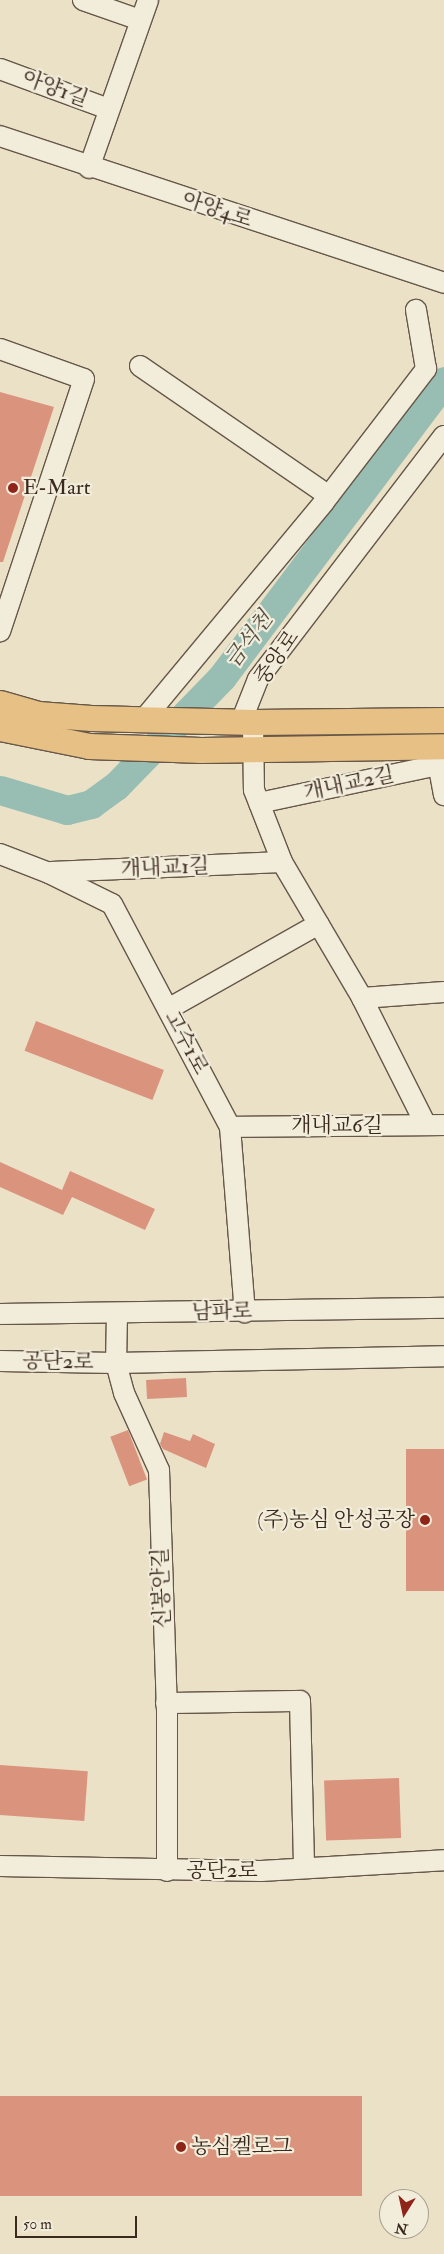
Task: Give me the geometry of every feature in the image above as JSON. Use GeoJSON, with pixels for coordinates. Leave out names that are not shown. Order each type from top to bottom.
{"type":"FeatureCollection","features":[{"type":"Feature","properties":{"kind":"main road"},"geometry":{"type":"LineString","coordinates":[[0,703],[38,714],[247,722]]}},
{"type":"Feature","properties":{"kind":"main road","name":"중앙로"},"geometry":{"type":"LineString","coordinates":[[247,722],[444,720]]}},
{"type":"Feature","properties":{"kind":"main road"},"geometry":{"type":"LineString","coordinates":[[0,728],[89,746],[201,750],[253,748],[439,752]]}},
{"type":"Feature","properties":{"kind":"street"},"geometry":{"type":"LineString","coordinates":[[84,0],[140,20]]}},
{"type":"Feature","properties":{"kind":"street","name":"아양1길"},"geometry":{"type":"LineString","coordinates":[[89,168],[148,0]]}},
{"type":"Feature","properties":{"kind":"street","name":"아양1길"},"geometry":{"type":"LineString","coordinates":[[0,69],[110,109]]}},
{"type":"Feature","properties":{"kind":"street","name":"아양4로"},"geometry":{"type":"LineString","coordinates":[[0,136],[89,168],[440,282]]}},
{"type":"Feature","properties":{"kind":"street"},"geometry":{"type":"LineString","coordinates":[[144,719],[329,496],[426,369],[416,310]]}},
{"type":"Feature","properties":{"kind":"street"},"geometry":{"type":"LineString","coordinates":[[0,349],[84,379],[0,631]]}},
{"type":"Feature","properties":{"kind":"street"},"geometry":{"type":"LineString","coordinates":[[140,366],[329,496]]}},
{"type":"Feature","properties":{"kind":"street","name":"중앙로"},"geometry":{"type":"LineString","coordinates":[[247,722],[258,679],[444,436]]}},
{"type":"Feature","properties":{"kind":"street"},"geometry":{"type":"LineString","coordinates":[[247,722],[253,748],[254,790],[282,862],[435,1125]]}},
{"type":"Feature","properties":{"kind":"street"},"geometry":{"type":"LineString","coordinates":[[439,752],[444,795]]}},
{"type":"Feature","properties":{"kind":"street","name":"개내교2길"},"geometry":{"type":"LineString","coordinates":[[259,803],[439,752]]}},
{"type":"Feature","properties":{"kind":"street","name":"고수1로"},"geometry":{"type":"LineString","coordinates":[[0,854],[49,872],[112,904],[230,1126],[245,1312]]}},
{"type":"Feature","properties":{"kind":"street","name":"개내교1길"},"geometry":{"type":"LineString","coordinates":[[49,872],[282,862]]}},
{"type":"Feature","properties":{"kind":"street"},"geometry":{"type":"LineString","coordinates":[[168,1009],[319,924]]}},
{"type":"Feature","properties":{"kind":"street"},"geometry":{"type":"LineString","coordinates":[[362,998],[444,992]]}},
{"type":"Feature","properties":{"kind":"street","name":"개내교6길"},"geometry":{"type":"LineString","coordinates":[[230,1126],[435,1125]]}},
{"type":"Feature","properties":{"kind":"street","name":"남파로"},"geometry":{"type":"LineString","coordinates":[[0,1314],[444,1308]]}},
{"type":"Feature","properties":{"kind":"street","name":"신봉안길"},"geometry":{"type":"LineString","coordinates":[[117,1313],[116,1363],[124,1393],[159,1470],[166,1703],[167,1871]]}},
{"type":"Feature","properties":{"kind":"street","name":"공단2로"},"geometry":{"type":"LineString","coordinates":[[0,1361],[116,1363],[444,1356]]}},
{"type":"Feature","properties":{"kind":"street"},"geometry":{"type":"LineString","coordinates":[[166,1703],[300,1701],[304,1868]]}},
{"type":"Feature","properties":{"kind":"street","name":"공단2로"},"geometry":{"type":"LineString","coordinates":[[0,1866],[167,1871],[304,1868],[444,1860]]}},
{"type":"Feature","properties":{"kind":"building","name":"E-Mart"},"geometry":{"type":"Polygon","coordinates":[[[0,392],[54,407],[3,562],[0,562],[0,392]]]}},
{"type":"Feature","properties":{"kind":"building"},"geometry":{"type":"Polygon","coordinates":[[[36,1021],[164,1070],[152,1100],[25,1051],[36,1021]]]}},
{"type":"Feature","properties":{"kind":"building"},"geometry":{"type":"Polygon","coordinates":[[[0,1162],[62,1190],[70,1171],[155,1209],[145,1230],[72,1197],[63,1215],[0,1187],[0,1162]]]}},
{"type":"Feature","properties":{"kind":"building"},"geometry":{"type":"Polygon","coordinates":[[[186,1378],[187,1397],[147,1399],[146,1380],[186,1378]]]}},
{"type":"Feature","properties":{"kind":"building"},"geometry":{"type":"Polygon","coordinates":[[[128,1430],[147,1479],[129,1486],[110,1437],[128,1430]]]}},
{"type":"Feature","properties":{"kind":"building"},"geometry":{"type":"Polygon","coordinates":[[[164,1432],[190,1441],[193,1434],[215,1444],[206,1468],[163,1449],[160,1444],[164,1432]]]}},
{"type":"Feature","properties":{"kind":"building","name":"(주)농심 안성공장"},"geometry":{"type":"Polygon","coordinates":[[[406,1449],[444,1449],[444,1591],[406,1591],[406,1449]]]}},
{"type":"Feature","properties":{"kind":"building"},"geometry":{"type":"Polygon","coordinates":[[[0,1765],[88,1771],[84,1821],[0,1815],[0,1765]]]}},
{"type":"Feature","properties":{"kind":"building"},"geometry":{"type":"Polygon","coordinates":[[[399,1778],[401,1838],[326,1841],[324,1781],[399,1778]]]}},
{"type":"Feature","properties":{"kind":"building","name":"농심켈로그"},"geometry":{"type":"Polygon","coordinates":[[[0,2096],[362,2096],[362,2196],[0,2196],[0,2096]]]}},
{"type":"Feature","properties":{"kind":"waterway","name":"금석천"},"geometry":{"type":"LineString","coordinates":[[0,790],[67,810],[91,804],[116,786],[222,677],[444,381]]}},
{"type":"Feature","properties":{"kind":"place","name":"E-Mart"},"geometry":{"type":"Point","coordinates":[13,488]}},
{"type":"Feature","properties":{"kind":"place","name":"(주)농심 안성공장"},"geometry":{"type":"Point","coordinates":[425,1520]}},
{"type":"Feature","properties":{"kind":"place","name":"농심켈로그"},"geometry":{"type":"Point","coordinates":[181,2147]}}]}
